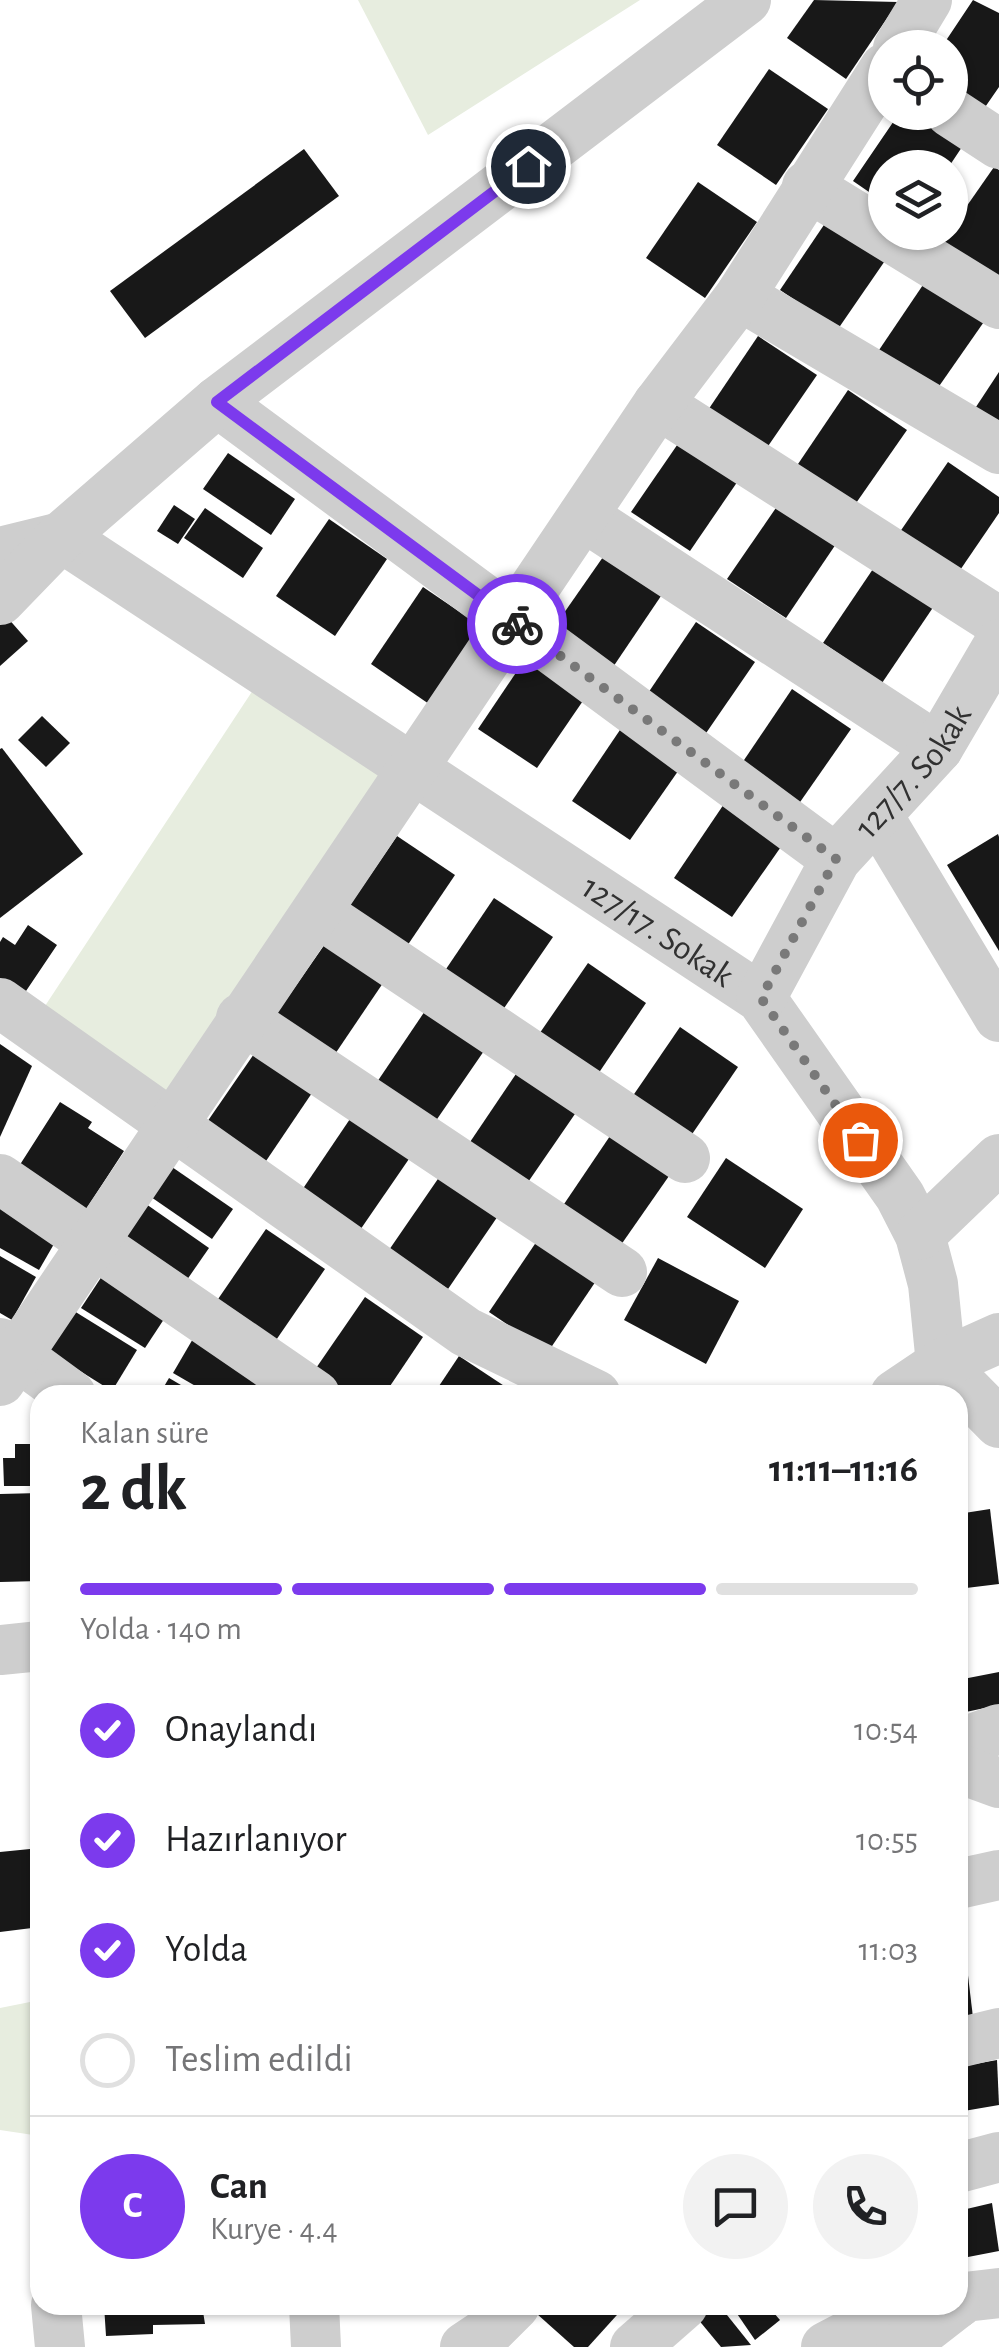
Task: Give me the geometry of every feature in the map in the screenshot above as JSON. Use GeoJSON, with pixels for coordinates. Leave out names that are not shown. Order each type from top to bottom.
{"type":"FeatureCollection","features":[{"type":"Feature","properties":{"kind":"street"},"geometry":{"type":"LineString","coordinates":[[0,600],[61,537],[217,402],[746,0]]}},
{"type":"Feature","properties":{"kind":"street"},"geometry":{"type":"LineString","coordinates":[[909,30],[927,0]]}},
{"type":"Feature","properties":{"kind":"street"},"geometry":{"type":"LineString","coordinates":[[53,1385],[5,1359],[94,1241],[658,404],[740,296],[868,95]]}},
{"type":"Feature","properties":{"kind":"street"},"geometry":{"type":"LineString","coordinates":[[968,124],[999,144]]}},
{"type":"Feature","properties":{"kind":"street"},"geometry":{"type":"LineString","coordinates":[[807,186],[999,304]]}},
{"type":"Feature","properties":{"kind":"street"},"geometry":{"type":"LineString","coordinates":[[740,296],[999,449]]}},
{"type":"Feature","properties":{"kind":"street"},"geometry":{"type":"LineString","coordinates":[[217,402],[836,859]]}},
{"type":"Feature","properties":{"kind":"street"},"geometry":{"type":"LineString","coordinates":[[658,404],[999,622]]}},
{"type":"Feature","properties":{"kind":"street"},"geometry":{"type":"LineString","coordinates":[[583,516],[938,748]]}},
{"type":"Feature","properties":{"kind":"street"},"geometry":{"type":"LineString","coordinates":[[0,552],[61,537]]}},
{"type":"Feature","properties":{"kind":"street","name":"127/17. Sokak"},"geometry":{"type":"LineString","coordinates":[[61,537],[761,998],[900,1196],[920,1235],[932,1284],[941,1364]]}},
{"type":"Feature","properties":{"kind":"street","name":"127/7. Sokak"},"geometry":{"type":"LineString","coordinates":[[761,998],[836,859],[938,748],[999,644]]}},
{"type":"Feature","properties":{"kind":"street"},"geometry":{"type":"LineString","coordinates":[[878,816],[999,1018]]}},
{"type":"Feature","properties":{"kind":"street"},"geometry":{"type":"LineString","coordinates":[[318,912],[685,1158]]}},
{"type":"Feature","properties":{"kind":"street"},"geometry":{"type":"LineString","coordinates":[[0,1003],[466,1332],[575,1385]]}},
{"type":"Feature","properties":{"kind":"street"},"geometry":{"type":"LineString","coordinates":[[241,1018],[622,1272]]}},
{"type":"Feature","properties":{"kind":"street"},"geometry":{"type":"LineString","coordinates":[[920,1235],[999,1159]]}},
{"type":"Feature","properties":{"kind":"street"},"geometry":{"type":"LineString","coordinates":[[0,1180],[301,1385]]}},
{"type":"Feature","properties":{"kind":"street"},"geometry":{"type":"LineString","coordinates":[[909,1385],[941,1364],[999,1338]]}},
{"type":"Feature","properties":{"kind":"street"},"geometry":{"type":"LineString","coordinates":[[941,1364],[962,1385]]}},
{"type":"Feature","properties":{"kind":"street"},"geometry":{"type":"LineString","coordinates":[[968,1391],[999,1423]]}},
{"type":"Feature","properties":{"kind":"street"},"geometry":{"type":"LineString","coordinates":[[0,1650],[30,1647]]}},
{"type":"Feature","properties":{"kind":"street"},"geometry":{"type":"LineString","coordinates":[[968,1740],[999,1728]]}},
{"type":"Feature","properties":{"kind":"street"},"geometry":{"type":"LineString","coordinates":[[968,1772],[999,1783]]}},
{"type":"Feature","properties":{"kind":"street"},"geometry":{"type":"LineString","coordinates":[[968,1882],[999,1875]]}},
{"type":"Feature","properties":{"kind":"street"},"geometry":{"type":"LineString","coordinates":[[968,2041],[999,2033]]}},
{"type":"Feature","properties":{"kind":"street"},"geometry":{"type":"LineString","coordinates":[[968,2165],[999,2157]]}},
{"type":"Feature","properties":{"kind":"street"},"geometry":{"type":"LineString","coordinates":[[57,2315],[60,2347]]}},
{"type":"Feature","properties":{"kind":"street"},"geometry":{"type":"LineString","coordinates":[[314,2315],[316,2347]]}},
{"type":"Feature","properties":{"kind":"street"},"geometry":{"type":"LineString","coordinates":[[466,2347],[503,2315]]}},
{"type":"Feature","properties":{"kind":"street"},"geometry":{"type":"LineString","coordinates":[[635,2347],[672,2315]]}},
{"type":"Feature","properties":{"kind":"street"},"geometry":{"type":"LineString","coordinates":[[826,2347],[887,2315]]}},
{"type":"Feature","properties":{"kind":"street"},"geometry":{"type":"LineString","coordinates":[[901,2347],[945,2315]]}},
{"type":"Feature","properties":{"kind":"shaded area"},"geometry":{"type":"Polygon","coordinates":[[[358,0],[640,0],[428,135],[358,0]]]}},
{"type":"Feature","properties":{"kind":"shaded area"},"geometry":{"type":"Polygon","coordinates":[[[255,687],[390,772],[174,1100],[43,1009],[255,687]]]}},
{"type":"Feature","properties":{"kind":"shaded area"},"geometry":{"type":"Polygon","coordinates":[[[30,2002],[30,2134],[0,2130],[0,2008],[30,2002]]]}},
{"type":"Feature","properties":{"kind":"building"},"geometry":{"type":"Polygon","coordinates":[[[814,0],[898,2],[879,30],[868,30],[868,46],[846,79],[787,38],[814,0]]]}},
{"type":"Feature","properties":{"kind":"building"},"geometry":{"type":"Polygon","coordinates":[[[973,0],[999,13],[999,87],[981,113],[968,104],[968,30],[953,30],[973,0]]]}},
{"type":"Feature","properties":{"kind":"building"},"geometry":{"type":"Polygon","coordinates":[[[769,69],[828,109],[776,185],[717,145],[769,69]]]}},
{"type":"Feature","properties":{"kind":"building"},"geometry":{"type":"Polygon","coordinates":[[[888,130],[943,130],[964,144],[960,150],[874,150],[888,130]]]}},
{"type":"Feature","properties":{"kind":"building"},"geometry":{"type":"Polygon","coordinates":[[[304,149],[339,196],[145,338],[110,291],[304,149]]]}},
{"type":"Feature","properties":{"kind":"building"},"geometry":{"type":"Polygon","coordinates":[[[868,159],[868,191],[853,181],[868,159]]]}},
{"type":"Feature","properties":{"kind":"building"},"geometry":{"type":"Polygon","coordinates":[[[994,167],[999,170],[999,282],[951,250],[968,250],[968,204],[994,167]]]}},
{"type":"Feature","properties":{"kind":"building"},"geometry":{"type":"Polygon","coordinates":[[[698,182],[757,222],[705,298],[646,258],[698,182]]]}},
{"type":"Feature","properties":{"kind":"building"},"geometry":{"type":"Polygon","coordinates":[[[832,213],[868,237],[868,250],[891,252],[838,329],[780,290],[832,213]]]}},
{"type":"Feature","properties":{"kind":"building"},"geometry":{"type":"Polygon","coordinates":[[[929,276],[988,316],[935,392],[877,353],[929,276]]]}},
{"type":"Feature","properties":{"kind":"building"},"geometry":{"type":"Polygon","coordinates":[[[758,336],[817,375],[764,452],[706,413],[758,336]]]}},
{"type":"Feature","properties":{"kind":"building"},"geometry":{"type":"Polygon","coordinates":[[[999,372],[999,431],[972,413],[999,372]]]}},
{"type":"Feature","properties":{"kind":"building"},"geometry":{"type":"Polygon","coordinates":[[[848,390],[907,430],[854,506],[796,467],[848,390]]]}},
{"type":"Feature","properties":{"kind":"building"},"geometry":{"type":"Polygon","coordinates":[[[684,435],[742,475],[690,551],[631,512],[684,435]]]}},
{"type":"Feature","properties":{"kind":"building"},"geometry":{"type":"Polygon","coordinates":[[[228,453],[295,499],[271,535],[203,489],[228,453]]]}},
{"type":"Feature","properties":{"kind":"building"},"geometry":{"type":"Polygon","coordinates":[[[948,462],[999,497],[999,513],[954,579],[895,539],[948,462]]]}},
{"type":"Feature","properties":{"kind":"building"},"geometry":{"type":"Polygon","coordinates":[[[780,502],[838,541],[786,618],[727,579],[780,502]]]}},
{"type":"Feature","properties":{"kind":"building"},"geometry":{"type":"Polygon","coordinates":[[[174,505],[195,519],[178,544],[157,531],[174,505]]]}},
{"type":"Feature","properties":{"kind":"building"},"geometry":{"type":"Polygon","coordinates":[[[205,508],[263,548],[243,578],[184,538],[205,508]]]}},
{"type":"Feature","properties":{"kind":"building"},"geometry":{"type":"Polygon","coordinates":[[[329,519],[387,559],[335,636],[276,596],[329,519]]]}},
{"type":"Feature","properties":{"kind":"building"},"geometry":{"type":"Polygon","coordinates":[[[603,557],[661,596],[609,673],[550,633],[603,557]]]}},
{"type":"Feature","properties":{"kind":"building"},"geometry":{"type":"Polygon","coordinates":[[[875,566],[934,606],[882,683],[823,643],[875,566]]]}},
{"type":"Feature","properties":{"kind":"building"},"geometry":{"type":"Polygon","coordinates":[[[423,587],[482,627],[429,704],[371,664],[423,587]]]}},
{"type":"Feature","properties":{"kind":"building"},"geometry":{"type":"Polygon","coordinates":[[[6,616],[28,641],[0,666],[0,621],[6,616]]]}},
{"type":"Feature","properties":{"kind":"building"},"geometry":{"type":"Polygon","coordinates":[[[696,622],[755,662],[702,739],[644,699],[696,622]]]}},
{"type":"Feature","properties":{"kind":"building"},"geometry":{"type":"Polygon","coordinates":[[[530,652],[589,692],[537,768],[478,729],[530,652]]]}},
{"type":"Feature","properties":{"kind":"building"},"geometry":{"type":"Polygon","coordinates":[[[792,689],[851,729],[798,805],[740,766],[792,689]]]}},
{"type":"Feature","properties":{"kind":"building"},"geometry":{"type":"Polygon","coordinates":[[[42,716],[70,743],[46,767],[18,740],[42,716]]]}},
{"type":"Feature","properties":{"kind":"building"},"geometry":{"type":"Polygon","coordinates":[[[624,724],[683,764],[630,840],[572,801],[624,724]]]}},
{"type":"Feature","properties":{"kind":"building"},"geometry":{"type":"Polygon","coordinates":[[[0,749],[83,854],[0,918],[0,749]]]}},
{"type":"Feature","properties":{"kind":"building"},"geometry":{"type":"Polygon","coordinates":[[[726,801],[785,841],[732,917],[674,878],[726,801]]]}},
{"type":"Feature","properties":{"kind":"building"},"geometry":{"type":"Polygon","coordinates":[[[998,834],[999,837],[999,951],[947,865],[998,834]]]}},
{"type":"Feature","properties":{"kind":"building"},"geometry":{"type":"Polygon","coordinates":[[[397,836],[455,875],[403,952],[345,912],[397,836]]]}},
{"type":"Feature","properties":{"kind":"building"},"geometry":{"type":"Polygon","coordinates":[[[494,898],[553,937],[500,1014],[442,975],[494,898]]]}},
{"type":"Feature","properties":{"kind":"building"},"geometry":{"type":"Polygon","coordinates":[[[28,925],[57,945],[24,994],[0,978],[0,942],[3,937],[15,945],[28,925]]]}},
{"type":"Feature","properties":{"kind":"building"},"geometry":{"type":"Polygon","coordinates":[[[325,944],[383,983],[331,1060],[272,1020],[325,944]]]}},
{"type":"Feature","properties":{"kind":"building"},"geometry":{"type":"Polygon","coordinates":[[[588,963],[646,1003],[594,1080],[535,1040],[588,963]]]}},
{"type":"Feature","properties":{"kind":"building"},"geometry":{"type":"Polygon","coordinates":[[[427,1008],[486,1048],[433,1125],[375,1085],[427,1008]]]}},
{"type":"Feature","properties":{"kind":"building"},"geometry":{"type":"Polygon","coordinates":[[[680,1027],[738,1067],[686,1143],[628,1103],[680,1027]]]}},
{"type":"Feature","properties":{"kind":"building"},"geometry":{"type":"Polygon","coordinates":[[[0,1044],[32,1066],[0,1137],[0,1044]]]}},
{"type":"Feature","properties":{"kind":"building"},"geometry":{"type":"Polygon","coordinates":[[[258,1048],[316,1087],[264,1164],[205,1125],[258,1048]]]}},
{"type":"Feature","properties":{"kind":"building"},"geometry":{"type":"Polygon","coordinates":[[[518,1071],[577,1111],[524,1188],[466,1148],[518,1071]]]}},
{"type":"Feature","properties":{"kind":"building"},"geometry":{"type":"Polygon","coordinates":[[[60,1102],[92,1122],[88,1128],[124,1151],[81,1217],[14,1174],[60,1102]]]}},
{"type":"Feature","properties":{"kind":"building"},"geometry":{"type":"Polygon","coordinates":[[[352,1116],[411,1156],[358,1233],[300,1193],[352,1116]]]}},
{"type":"Feature","properties":{"kind":"building"},"geometry":{"type":"Polygon","coordinates":[[[610,1136],[669,1176],[616,1252],[558,1213],[610,1136]]]}},
{"type":"Feature","properties":{"kind":"building"},"geometry":{"type":"Polygon","coordinates":[[[726,1158],[803,1209],[765,1268],[687,1217],[726,1158]]]}},
{"type":"Feature","properties":{"kind":"building"},"geometry":{"type":"Polygon","coordinates":[[[172,1167],[233,1209],[212,1239],[151,1197],[172,1167]]]}},
{"type":"Feature","properties":{"kind":"building"},"geometry":{"type":"Polygon","coordinates":[[[442,1173],[500,1213],[448,1289],[389,1250],[442,1173]]]}},
{"type":"Feature","properties":{"kind":"building"},"geometry":{"type":"Polygon","coordinates":[[[0,1204],[58,1237],[39,1270],[0,1248],[0,1204]]]}},
{"type":"Feature","properties":{"kind":"building"},"geometry":{"type":"Polygon","coordinates":[[[146,1204],[209,1248],[182,1287],[119,1244],[146,1204]]]}},
{"type":"Feature","properties":{"kind":"building"},"geometry":{"type":"Polygon","coordinates":[[[266,1229],[325,1269],[272,1346],[214,1305],[266,1229]]]}},
{"type":"Feature","properties":{"kind":"building"},"geometry":{"type":"Polygon","coordinates":[[[541,1235],[600,1275],[548,1352],[489,1312],[541,1235]]]}},
{"type":"Feature","properties":{"kind":"building"},"geometry":{"type":"Polygon","coordinates":[[[0,1256],[36,1277],[12,1320],[0,1313],[0,1256]]]}},
{"type":"Feature","properties":{"kind":"building"},"geometry":{"type":"Polygon","coordinates":[[[658,1258],[739,1301],[706,1364],[624,1320],[658,1258]]]}},
{"type":"Feature","properties":{"kind":"building"},"geometry":{"type":"Polygon","coordinates":[[[108,1267],[172,1307],[145,1348],[81,1308],[108,1267]]]}},
{"type":"Feature","properties":{"kind":"building"},"geometry":{"type":"Polygon","coordinates":[[[365,1297],[423,1337],[391,1385],[328,1385],[312,1374],[365,1297]]]}},
{"type":"Feature","properties":{"kind":"building"},"geometry":{"type":"Polygon","coordinates":[[[74,1311],[137,1350],[116,1385],[102,1385],[48,1351],[74,1311]]]}},
{"type":"Feature","properties":{"kind":"building"},"geometry":{"type":"Polygon","coordinates":[[[194,1337],[263,1377],[258,1385],[194,1385],[173,1373],[194,1337]]]}},
{"type":"Feature","properties":{"kind":"building"},"geometry":{"type":"Polygon","coordinates":[[[459,1356],[503,1385],[440,1385],[459,1356]]]}},
{"type":"Feature","properties":{"kind":"building"},"geometry":{"type":"Polygon","coordinates":[[[15,1444],[30,1444],[30,1486],[4,1486],[3,1458],[15,1458],[15,1444]]]}},
{"type":"Feature","properties":{"kind":"building"},"geometry":{"type":"Polygon","coordinates":[[[30,1493],[30,1581],[0,1582],[0,1494],[30,1493]]]}},
{"type":"Feature","properties":{"kind":"building"},"geometry":{"type":"Polygon","coordinates":[[[990,1509],[999,1584],[968,1588],[968,1512],[990,1509]]]}},
{"type":"Feature","properties":{"kind":"building"},"geometry":{"type":"Polygon","coordinates":[[[999,1672],[999,1705],[968,1712],[968,1678],[999,1672]]]}},
{"type":"Feature","properties":{"kind":"building"},"geometry":{"type":"Polygon","coordinates":[[[30,1849],[30,1928],[0,1932],[0,1852],[30,1849]]]}},
{"type":"Feature","properties":{"kind":"building"},"geometry":{"type":"Polygon","coordinates":[[[968,1975],[974,2026],[968,2027],[968,1975]]]}},
{"type":"Feature","properties":{"kind":"building"},"geometry":{"type":"Polygon","coordinates":[[[997,2060],[999,2105],[968,2110],[968,2065],[997,2060]]]}},
{"type":"Feature","properties":{"kind":"building"},"geometry":{"type":"Polygon","coordinates":[[[992,2203],[999,2251],[968,2257],[968,2209],[992,2203]]]}},
{"type":"Feature","properties":{"kind":"building"},"geometry":{"type":"Polygon","coordinates":[[[105,2315],[204,2315],[205,2324],[153,2325],[153,2334],[106,2336],[105,2315]]]}},
{"type":"Feature","properties":{"kind":"building"},"geometry":{"type":"Polygon","coordinates":[[[538,2315],[617,2315],[588,2347],[574,2347],[538,2315]]]}},
{"type":"Feature","properties":{"kind":"building"},"geometry":{"type":"Polygon","coordinates":[[[727,2315],[751,2345],[721,2347],[697,2318],[727,2315]]]}},
{"type":"Feature","properties":{"kind":"building"},"geometry":{"type":"Polygon","coordinates":[[[738,2315],[776,2315],[780,2320],[755,2340],[738,2315]]]}},
{"type":"Feature","properties":{"kind":"way so far"},"geometry":{"type":"LineString","coordinates":[[517,624],[836,859],[761,998],[860,1140]]}},
{"type":"Feature","properties":{"kind":"route"},"geometry":{"type":"LineString","coordinates":[[517,624],[217,402],[528,166]]}}]}
